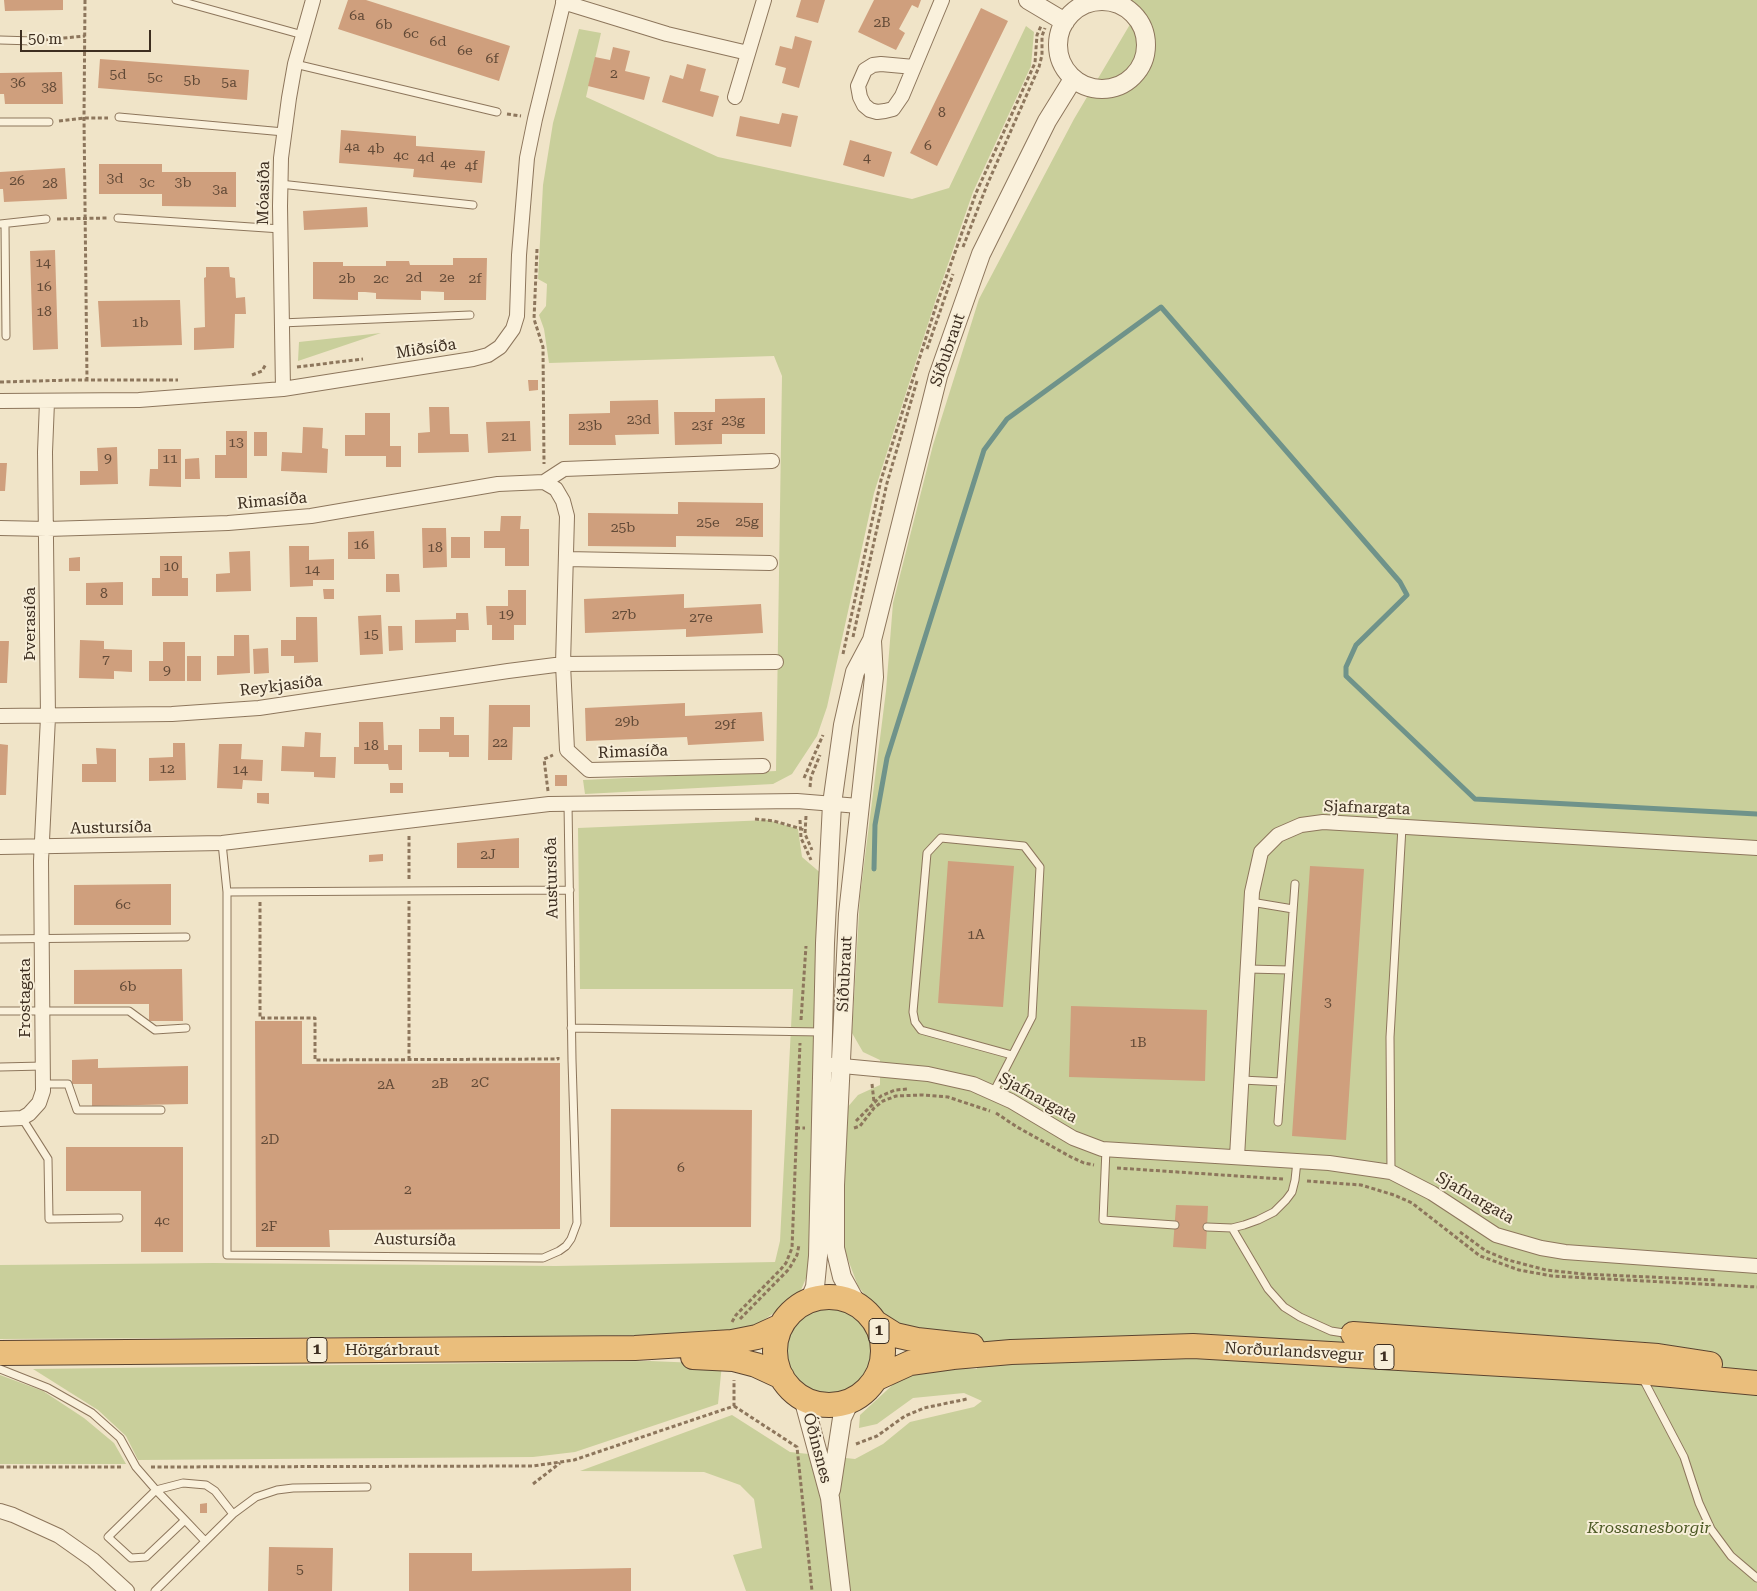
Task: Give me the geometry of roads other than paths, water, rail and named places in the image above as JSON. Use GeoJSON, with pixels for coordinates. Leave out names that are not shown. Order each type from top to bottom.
{"type":"FeatureCollection","features":[{"type":"Feature","properties":{"kind":"highway","name":"Norðurlandsvegur"},"geometry":{"type":"LineString","coordinates":[[1011,1352],[917,1340],[896,1335],[876,1323],[867,1312],[856,1304],[845,1299],[833,1297],[809,1300],[793,1310],[781,1326],[776,1342],[776,1360],[782,1377],[794,1393],[803,1398],[826,1405],[850,1401],[869,1388],[876,1379],[910,1363],[1011,1352],[1193,1346],[1639,1372],[1757,1381]]}},
{"type":"Feature","properties":{"kind":"highway","name":"1"},"geometry":{"type":"LineString","coordinates":[[876,1323],[883,1351],[876,1379]]}},
{"type":"Feature","properties":{"kind":"highway","name":"Hörgárbraut"},"geometry":{"type":"LineString","coordinates":[[0,1353],[635,1348],[732,1342],[757,1336],[781,1326]]}},
{"type":"Feature","properties":{"kind":"highway"},"geometry":{"type":"LineString","coordinates":[[1353,1334],[1658,1356],[1711,1364],[1757,1381]]}},
{"type":"Feature","properties":{"kind":"highway","name":"Hörgárbraut"},"geometry":{"type":"LineString","coordinates":[[635,1348],[684,1356],[733,1360],[756,1365],[782,1377]]}},
{"type":"Feature","properties":{"kind":"street","name":"Móasíða"},"geometry":{"type":"LineString","coordinates":[[283,389],[280,184],[284,132],[296,64],[314,0]]}},
{"type":"Feature","properties":{"kind":"street"},"geometry":{"type":"LineString","coordinates":[[735,98],[764,0]]}},
{"type":"Feature","properties":{"kind":"street"},"geometry":{"type":"LineString","coordinates":[[914,67],[942,0]]}},
{"type":"Feature","properties":{"kind":"street"},"geometry":{"type":"LineString","coordinates":[[1028,0],[1065,22]]}},
{"type":"Feature","properties":{"kind":"street"},"geometry":{"type":"LineString","coordinates":[[563,1],[667,34],[748,53]]}},
{"type":"Feature","properties":{"kind":"street","name":"Miðsíða"},"geometry":{"type":"LineString","coordinates":[[0,401],[139,400],[283,389],[473,359],[488,355],[500,347],[513,329],[517,316],[519,255],[527,158],[563,1]]}},
{"type":"Feature","properties":{"kind":"street"},"geometry":{"type":"LineString","coordinates":[[1104,1],[1123,2],[1141,23],[1146,36],[1147,50],[1143,63],[1136,74],[1125,83],[1105,89],[1085,86],[1073,79],[1060,60],[1058,37],[1065,22],[1077,8],[1087,3],[1104,1]]}},
{"type":"Feature","properties":{"kind":"street","name":"Síðubraut"},"geometry":{"type":"LineString","coordinates":[[809,1300],[815,1287],[818,1256],[815,1126],[822,1064],[825,943],[832,804],[843,725],[855,672],[872,640],[938,376],[971,282],[981,254],[1043,129],[1073,79]]}},
{"type":"Feature","properties":{"kind":"street","name":"Þverasíða"},"geometry":{"type":"LineString","coordinates":[[42,847],[48,717],[47,402]]}},
{"type":"Feature","properties":{"kind":"street","name":"Rimasíða"},"geometry":{"type":"LineString","coordinates":[[0,528],[47,529],[228,522],[311,516],[498,484],[544,482],[564,469],[772,461]]}},
{"type":"Feature","properties":{"kind":"street"},"geometry":{"type":"LineString","coordinates":[[544,482],[556,489],[567,516],[564,664],[776,662]]}},
{"type":"Feature","properties":{"kind":"street"},"geometry":{"type":"LineString","coordinates":[[566,559],[770,563]]}},
{"type":"Feature","properties":{"kind":"street","name":"Síðubraut"},"geometry":{"type":"LineString","coordinates":[[856,1304],[842,1277],[835,1248],[835,1185],[848,914],[874,677],[872,640]]}},
{"type":"Feature","properties":{"kind":"street","name":"Rimasíða"},"geometry":{"type":"LineString","coordinates":[[564,664],[567,750],[589,770],[763,766]]}},
{"type":"Feature","properties":{"kind":"street","name":"Reykjasíða"},"geometry":{"type":"LineString","coordinates":[[0,716],[48,717],[172,714],[260,708],[564,664]]}},
{"type":"Feature","properties":{"kind":"street","name":"Austursíða"},"geometry":{"type":"LineString","coordinates":[[0,847],[222,843],[549,804],[797,801],[859,806]]}},
{"type":"Feature","properties":{"kind":"street","name":"Sjafnargata"},"geometry":{"type":"LineString","coordinates":[[1237,1157],[1252,892],[1261,852],[1278,835],[1301,825],[1323,822],[1757,848]]}},
{"type":"Feature","properties":{"kind":"street","name":"Frostagata"},"geometry":{"type":"LineString","coordinates":[[22,1118],[29,1114],[39,1103],[42,1097],[43,1084],[42,847]]}},
{"type":"Feature","properties":{"kind":"street","name":"Sjafnargata"},"geometry":{"type":"LineString","coordinates":[[822,1064],[928,1074],[973,1084],[1011,1101],[1105,1159],[1237,1157],[1329,1163],[1391,1172],[1432,1193],[1496,1235],[1541,1248],[1600,1255],[1757,1266]]}},
{"type":"Feature","properties":{"kind":"street"},"geometry":{"type":"LineString","coordinates":[[0,1119],[22,1118]]}},
{"type":"Feature","properties":{"kind":"street","name":"Óðinsnes"},"geometry":{"type":"LineString","coordinates":[[803,1398],[830,1498],[841,1591]]}},
{"type":"Feature","properties":{"kind":"street","name":"Óðinsnes"},"geometry":{"type":"LineString","coordinates":[[830,1498],[842,1418],[850,1401]]}},
{"type":"Feature","properties":{"kind":"street"},"geometry":{"type":"LineString","coordinates":[[0,1511],[60,1536],[93,1560],[127,1591]]}},
{"type":"Feature","properties":{"kind":"lane"},"geometry":{"type":"LineString","coordinates":[[176,0],[303,34]]}},
{"type":"Feature","properties":{"kind":"lane"},"geometry":{"type":"LineString","coordinates":[[0,40],[34,41]]}},
{"type":"Feature","properties":{"kind":"lane"},"geometry":{"type":"LineString","coordinates":[[296,64],[497,112]]}},
{"type":"Feature","properties":{"kind":"lane"},"geometry":{"type":"LineString","coordinates":[[119,117],[284,132]]}},
{"type":"Feature","properties":{"kind":"lane"},"geometry":{"type":"LineString","coordinates":[[0,122],[49,122]]}},
{"type":"Feature","properties":{"kind":"lane"},"geometry":{"type":"LineString","coordinates":[[280,184],[473,205]]}},
{"type":"Feature","properties":{"kind":"lane"},"geometry":{"type":"LineString","coordinates":[[118,218],[281,229]]}},
{"type":"Feature","properties":{"kind":"lane"},"geometry":{"type":"LineString","coordinates":[[6,336],[3,224],[46,219]]}},
{"type":"Feature","properties":{"kind":"lane"},"geometry":{"type":"LineString","coordinates":[[281,323],[470,315]]}},
{"type":"Feature","properties":{"kind":"lane","name":"Austursíða"},"geometry":{"type":"LineString","coordinates":[[222,843],[227,892],[228,1255],[534,1259],[552,1256],[559,1251],[571,1239],[577,1223],[571,1028],[568,804]]}},
{"type":"Feature","properties":{"kind":"lane"},"geometry":{"type":"LineString","coordinates":[[1391,1172],[1390,1037],[1402,827]]}},
{"type":"Feature","properties":{"kind":"lane"},"geometry":{"type":"LineString","coordinates":[[993,1093],[1032,1017],[1040,868],[1024,846],[941,838],[927,853],[913,1012],[915,1022],[921,1030],[1012,1055]]}},
{"type":"Feature","properties":{"kind":"lane"},"geometry":{"type":"LineString","coordinates":[[1278,1122],[1295,884]]}},
{"type":"Feature","properties":{"kind":"lane"},"geometry":{"type":"LineString","coordinates":[[227,892],[570,890]]}},
{"type":"Feature","properties":{"kind":"lane"},"geometry":{"type":"LineString","coordinates":[[1251,902],[1293,909]]}},
{"type":"Feature","properties":{"kind":"lane"},"geometry":{"type":"LineString","coordinates":[[0,939],[186,937]]}},
{"type":"Feature","properties":{"kind":"lane"},"geometry":{"type":"LineString","coordinates":[[1248,969],[1289,970]]}},
{"type":"Feature","properties":{"kind":"lane"},"geometry":{"type":"LineString","coordinates":[[0,1011],[129,1011],[155,1030],[186,1028]]}},
{"type":"Feature","properties":{"kind":"lane"},"geometry":{"type":"LineString","coordinates":[[571,1028],[822,1032]]}},
{"type":"Feature","properties":{"kind":"lane"},"geometry":{"type":"LineString","coordinates":[[0,1067],[43,1066]]}},
{"type":"Feature","properties":{"kind":"lane"},"geometry":{"type":"LineString","coordinates":[[1242,1080],[1280,1082]]}},
{"type":"Feature","properties":{"kind":"lane"},"geometry":{"type":"LineString","coordinates":[[43,1084],[68,1084],[77,1110],[161,1110]]}},
{"type":"Feature","properties":{"kind":"lane"},"geometry":{"type":"LineString","coordinates":[[22,1118],[48,1160],[49,1219],[119,1218]]}},
{"type":"Feature","properties":{"kind":"lane"},"geometry":{"type":"LineString","coordinates":[[1105,1159],[1103,1220],[1175,1225]]}},
{"type":"Feature","properties":{"kind":"lane"},"geometry":{"type":"LineString","coordinates":[[1207,1228],[1232,1228],[1258,1220],[1274,1212],[1292,1192],[1297,1161]]}},
{"type":"Feature","properties":{"kind":"lane"},"geometry":{"type":"LineString","coordinates":[[1232,1228],[1268,1289],[1284,1307],[1330,1331],[1353,1334]]}},
{"type":"Feature","properties":{"kind":"lane"},"geometry":{"type":"LineString","coordinates":[[0,1369],[48,1388],[92,1413],[120,1438],[136,1467],[205,1540]]}},
{"type":"Feature","properties":{"kind":"lane"},"geometry":{"type":"LineString","coordinates":[[1639,1372],[1684,1457],[1711,1529],[1731,1556],[1757,1578]]}},
{"type":"Feature","properties":{"kind":"lane"},"geometry":{"type":"LineString","coordinates":[[185,1520],[146,1557],[131,1558],[108,1536],[156,1490],[183,1483],[206,1485],[215,1491],[233,1514]]}},
{"type":"Feature","properties":{"kind":"lane"},"geometry":{"type":"LineString","coordinates":[[155,1591],[205,1540],[256,1496],[292,1488],[366,1487]]}},
{"type":"Feature","properties":{"kind":"waterway"},"geometry":{"type":"LineString","coordinates":[[874,869],[875,825],[887,758],[984,450],[1007,419],[1161,307],[1400,582],[1407,595],[1356,645],[1346,667],[1346,676],[1475,799],[1757,814]]}},
{"type":"Feature","properties":{"kind":"park label","name":"Krossanesborgir"},"geometry":{"type":"Point","coordinates":[1649,1528]}}]}
